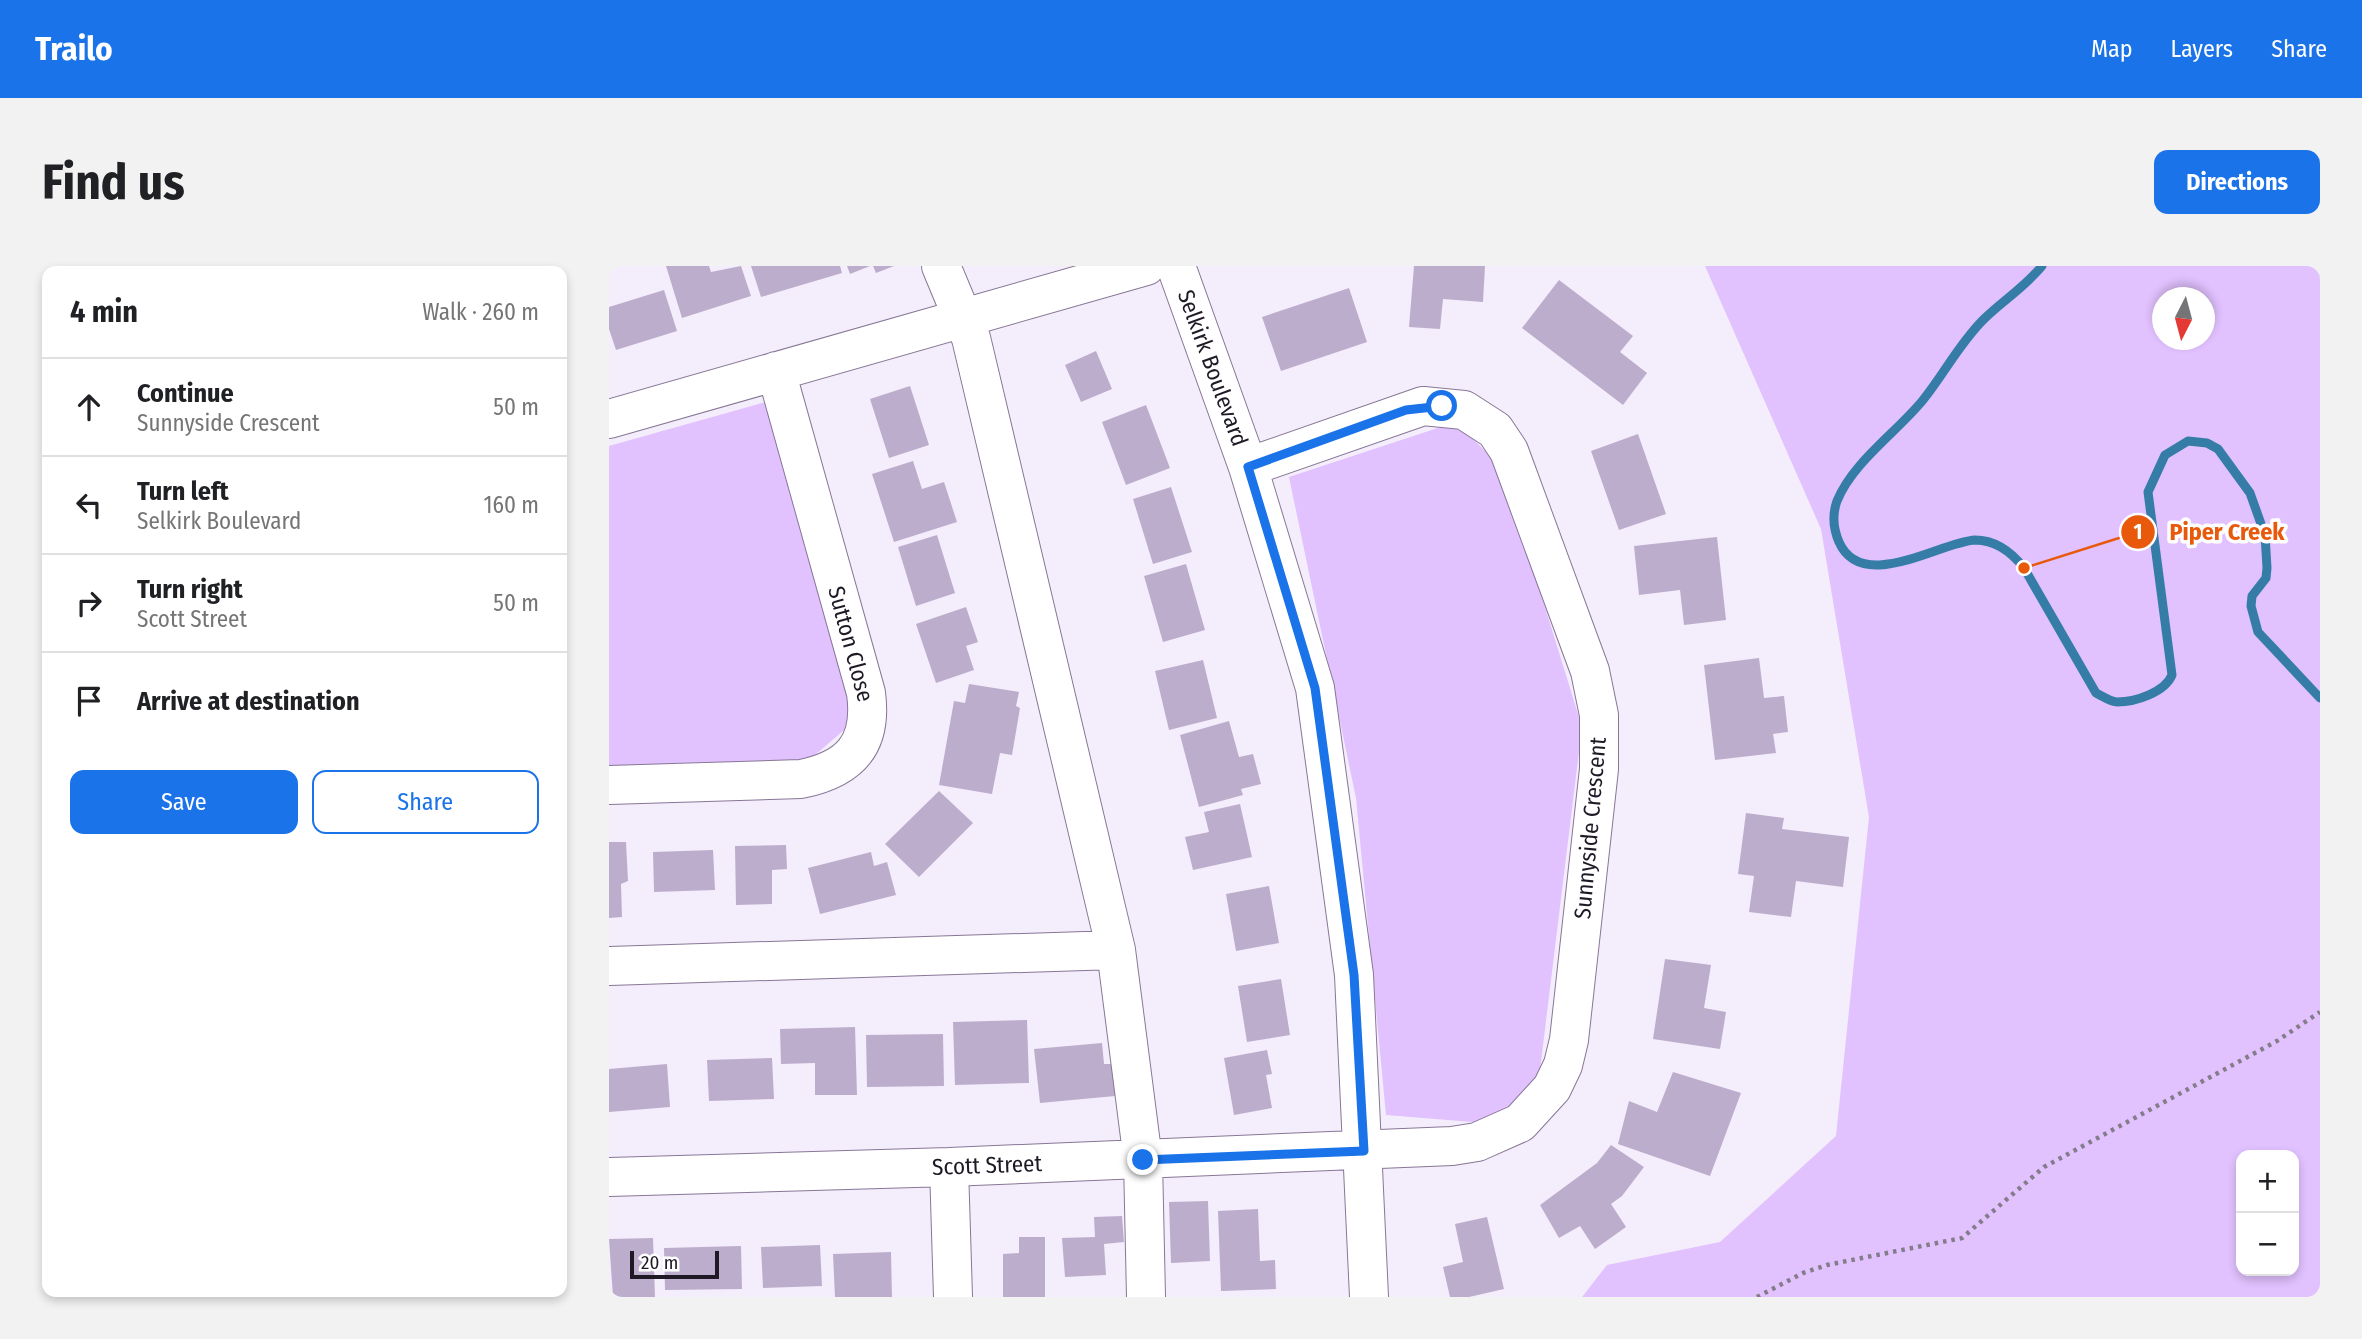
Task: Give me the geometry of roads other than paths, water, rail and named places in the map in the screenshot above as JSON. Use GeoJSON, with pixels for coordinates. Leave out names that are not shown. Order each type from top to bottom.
{"type":"FeatureCollection","features":[{"type":"Feature","properties":{"kind":"street"},"geometry":{"type":"LineString","coordinates":[[941,266],[965,319],[1116,950],[1143,1160],[1146,1297]]}},
{"type":"Feature","properties":{"kind":"street"},"geometry":{"type":"LineString","coordinates":[[609,419],[1146,266]]}},
{"type":"Feature","properties":{"kind":"street","name":"Selkirk Boulevard"},"geometry":{"type":"LineString","coordinates":[[1176,266],[1248,467],[1315,688],[1353,962],[1369,1297]]}},
{"type":"Feature","properties":{"kind":"street","name":"Sutton Close"},"geometry":{"type":"LineString","coordinates":[[609,785],[801,779],[834,771],[848,760],[859,746],[866,729],[869,713],[866,693],[776,371]]}},
{"type":"Feature","properties":{"kind":"street","name":"Sunnyside Crescent"},"geometry":{"type":"LineString","coordinates":[[1248,467],[1423,405],[1464,410],[1481,419],[1495,430],[1509,451],[1595,692],[1600,742],[1572,1013],[1563,1065],[1552,1088],[1520,1123],[1489,1138],[1452,1146],[1364,1151]]}},
{"type":"Feature","properties":{"kind":"street"},"geometry":{"type":"LineString","coordinates":[[609,966],[1116,950]]}},
{"type":"Feature","properties":{"kind":"street","name":"Scott Street"},"geometry":{"type":"LineString","coordinates":[[609,1177],[1364,1151]]}},
{"type":"Feature","properties":{"kind":"street"},"geometry":{"type":"LineString","coordinates":[[949,1167],[953,1297]]}},
{"type":"Feature","properties":{"kind":"waterway"},"geometry":{"type":"LineString","coordinates":[[2042,266],[1974,329],[1923,400],[1854,473],[1835,506],[1835,532],[1839,542],[1850,557],[1865,564],[1883,565],[1975,540],[1997,545],[2024,568],[2096,693],[2115,702],[2133,700],[2157,691],[2172,675],[2148,492],[2165,455],[2188,441],[2207,443],[2218,449],[2250,493],[2265,535],[2266,578],[2252,596],[2251,606],[2258,632],[2320,698]]}},
{"type":"Feature","properties":{"kind":"place","name":"Piper Creek"},"geometry":{"type":"Point","coordinates":[2024,568]}}]}
